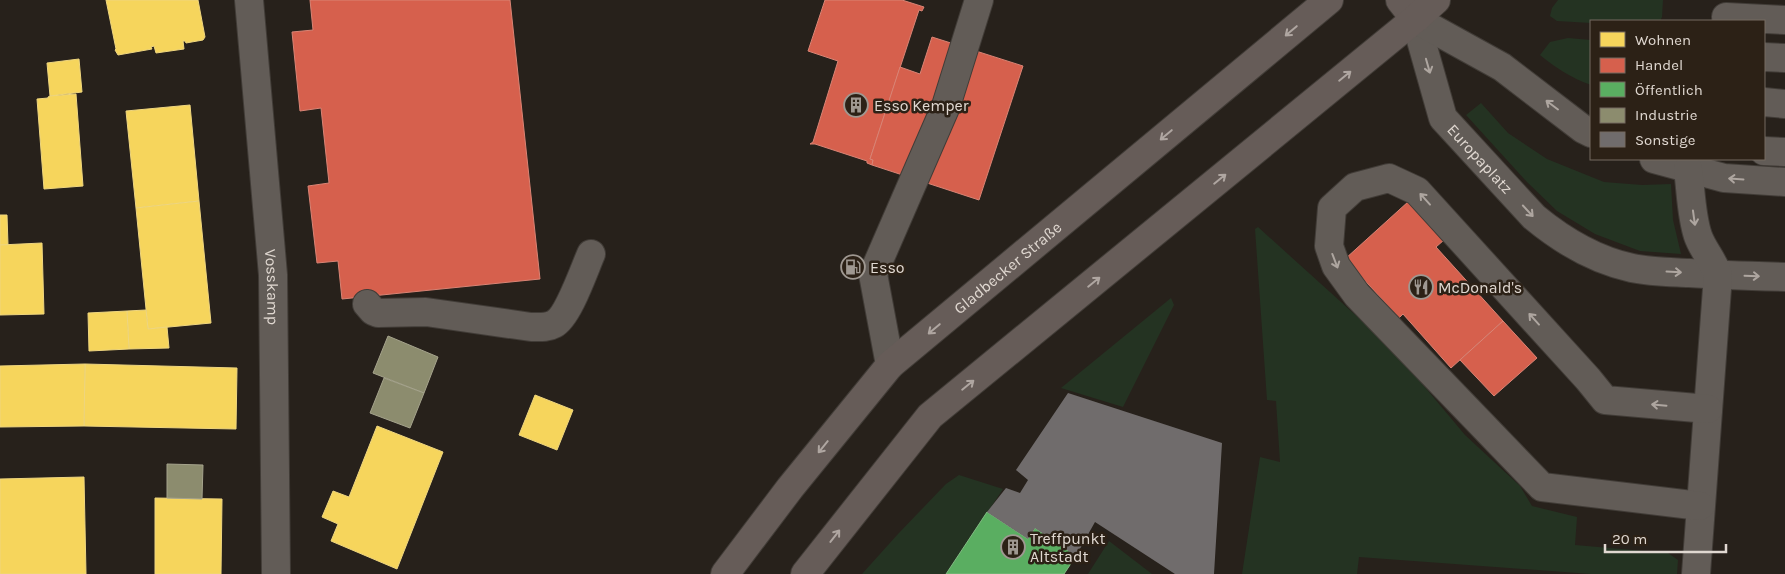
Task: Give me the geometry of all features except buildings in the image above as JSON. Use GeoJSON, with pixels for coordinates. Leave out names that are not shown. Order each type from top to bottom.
{"type":"FeatureCollection","features":[{"type":"Feature","properties":{"kind":"main road","name":"Gladbecker Straße"},"geometry":{"type":"LineString","coordinates":[[724,574],[790,488],[890,365],[1329,0]]}},
{"type":"Feature","properties":{"kind":"main road"},"geometry":{"type":"LineString","coordinates":[[805,574],[930,416],[1407,10],[1436,0]]}},
{"type":"Feature","properties":{"kind":"street","name":"Vosskamp"},"geometry":{"type":"LineString","coordinates":[[249,0],[272,275],[276,574]]}},
{"type":"Feature","properties":{"kind":"street"},"geometry":{"type":"LineString","coordinates":[[890,365],[873,274],[946,106],[979,0]]}},
{"type":"Feature","properties":{"kind":"street"},"geometry":{"type":"LineString","coordinates":[[1407,10],[1502,67],[1590,132]]}},
{"type":"Feature","properties":{"kind":"street","name":"Europaplatz"},"geometry":{"type":"LineString","coordinates":[[1407,10],[1443,118],[1534,217],[1566,241],[1604,259],[1631,268],[1785,278]]}},
{"type":"Feature","properties":{"kind":"street"},"geometry":{"type":"LineString","coordinates":[[1727,13],[1785,20]]}},
{"type":"Feature","properties":{"kind":"street"},"geometry":{"type":"LineString","coordinates":[[1765,57],[1785,58]]}},
{"type":"Feature","properties":{"kind":"street"},"geometry":{"type":"LineString","coordinates":[[1765,102],[1785,104]]}},
{"type":"Feature","properties":{"kind":"street"},"geometry":{"type":"LineString","coordinates":[[1765,151],[1785,152]]}},
{"type":"Feature","properties":{"kind":"street"},"geometry":{"type":"LineString","coordinates":[[1662,160],[1692,164],[1724,178],[1785,182]]}},
{"type":"Feature","properties":{"kind":"street"},"geometry":{"type":"LineString","coordinates":[[1692,164],[1694,224],[1718,275],[1696,574]]}},
{"type":"Feature","properties":{"kind":"street"},"geometry":{"type":"LineString","coordinates":[[1700,506],[1542,487],[1357,295],[1336,266],[1329,246],[1332,208],[1355,187],[1389,178],[1417,190],[1605,400],[1708,409]]}},
{"type":"Feature","properties":{"kind":"street"},"geometry":{"type":"LineString","coordinates":[[367,304],[373,311],[378,313],[426,312],[530,327],[547,327],[556,323],[565,314],[591,254]]}},
{"type":"Feature","properties":{"kind":"green space"},"geometry":{"type":"Polygon","coordinates":[[[1558,0],[1663,0],[1660,20],[1590,20],[1590,23],[1557,21],[1550,16],[1552,8],[1558,0]]]}},
{"type":"Feature","properties":{"kind":"green space"},"geometry":{"type":"Polygon","coordinates":[[[1568,38],[1590,40],[1590,85],[1564,72],[1540,55],[1550,42],[1568,38]]]}},
{"type":"Feature","properties":{"kind":"green space"},"geometry":{"type":"Polygon","coordinates":[[[1481,103],[1508,133],[1547,159],[1604,182],[1642,185],[1671,184],[1673,220],[1681,254],[1640,251],[1595,234],[1557,211],[1527,182],[1466,115],[1481,103]]]}},
{"type":"Feature","properties":{"kind":"green space"},"geometry":{"type":"Polygon","coordinates":[[[1258,227],[1393,349],[1465,435],[1520,486],[1532,506],[1577,517],[1575,545],[1668,553],[1678,560],[1677,574],[1591,574],[1359,557],[1357,574],[1242,574],[1260,457],[1280,462],[1276,401],[1267,400],[1255,229],[1258,227]]]}},
{"type":"Feature","properties":{"kind":"green space"},"geometry":{"type":"Polygon","coordinates":[[[1171,298],[1174,305],[1123,407],[1061,388],[1171,298]]]}},
{"type":"Feature","properties":{"kind":"green space"},"geometry":{"type":"Polygon","coordinates":[[[959,475],[1003,489],[946,574],[862,574],[946,484],[959,475]]]}},
{"type":"Feature","properties":{"kind":"green space"},"geometry":{"type":"Polygon","coordinates":[[[1109,541],[1152,574],[1088,574],[1109,541]]]}},
{"type":"Feature","properties":{"kind":"place","name":"Esso Kemper"},"geometry":{"type":"Point","coordinates":[856,105]}},
{"type":"Feature","properties":{"kind":"place","name":"Esso"},"geometry":{"type":"Point","coordinates":[853,267]}},
{"type":"Feature","properties":{"kind":"place","name":"McDonald's"},"geometry":{"type":"Point","coordinates":[1421,287]}},
{"type":"Feature","properties":{"kind":"place","name":"Treffpunkt Altstadt"},"geometry":{"type":"Point","coordinates":[1013,547]}}]}
